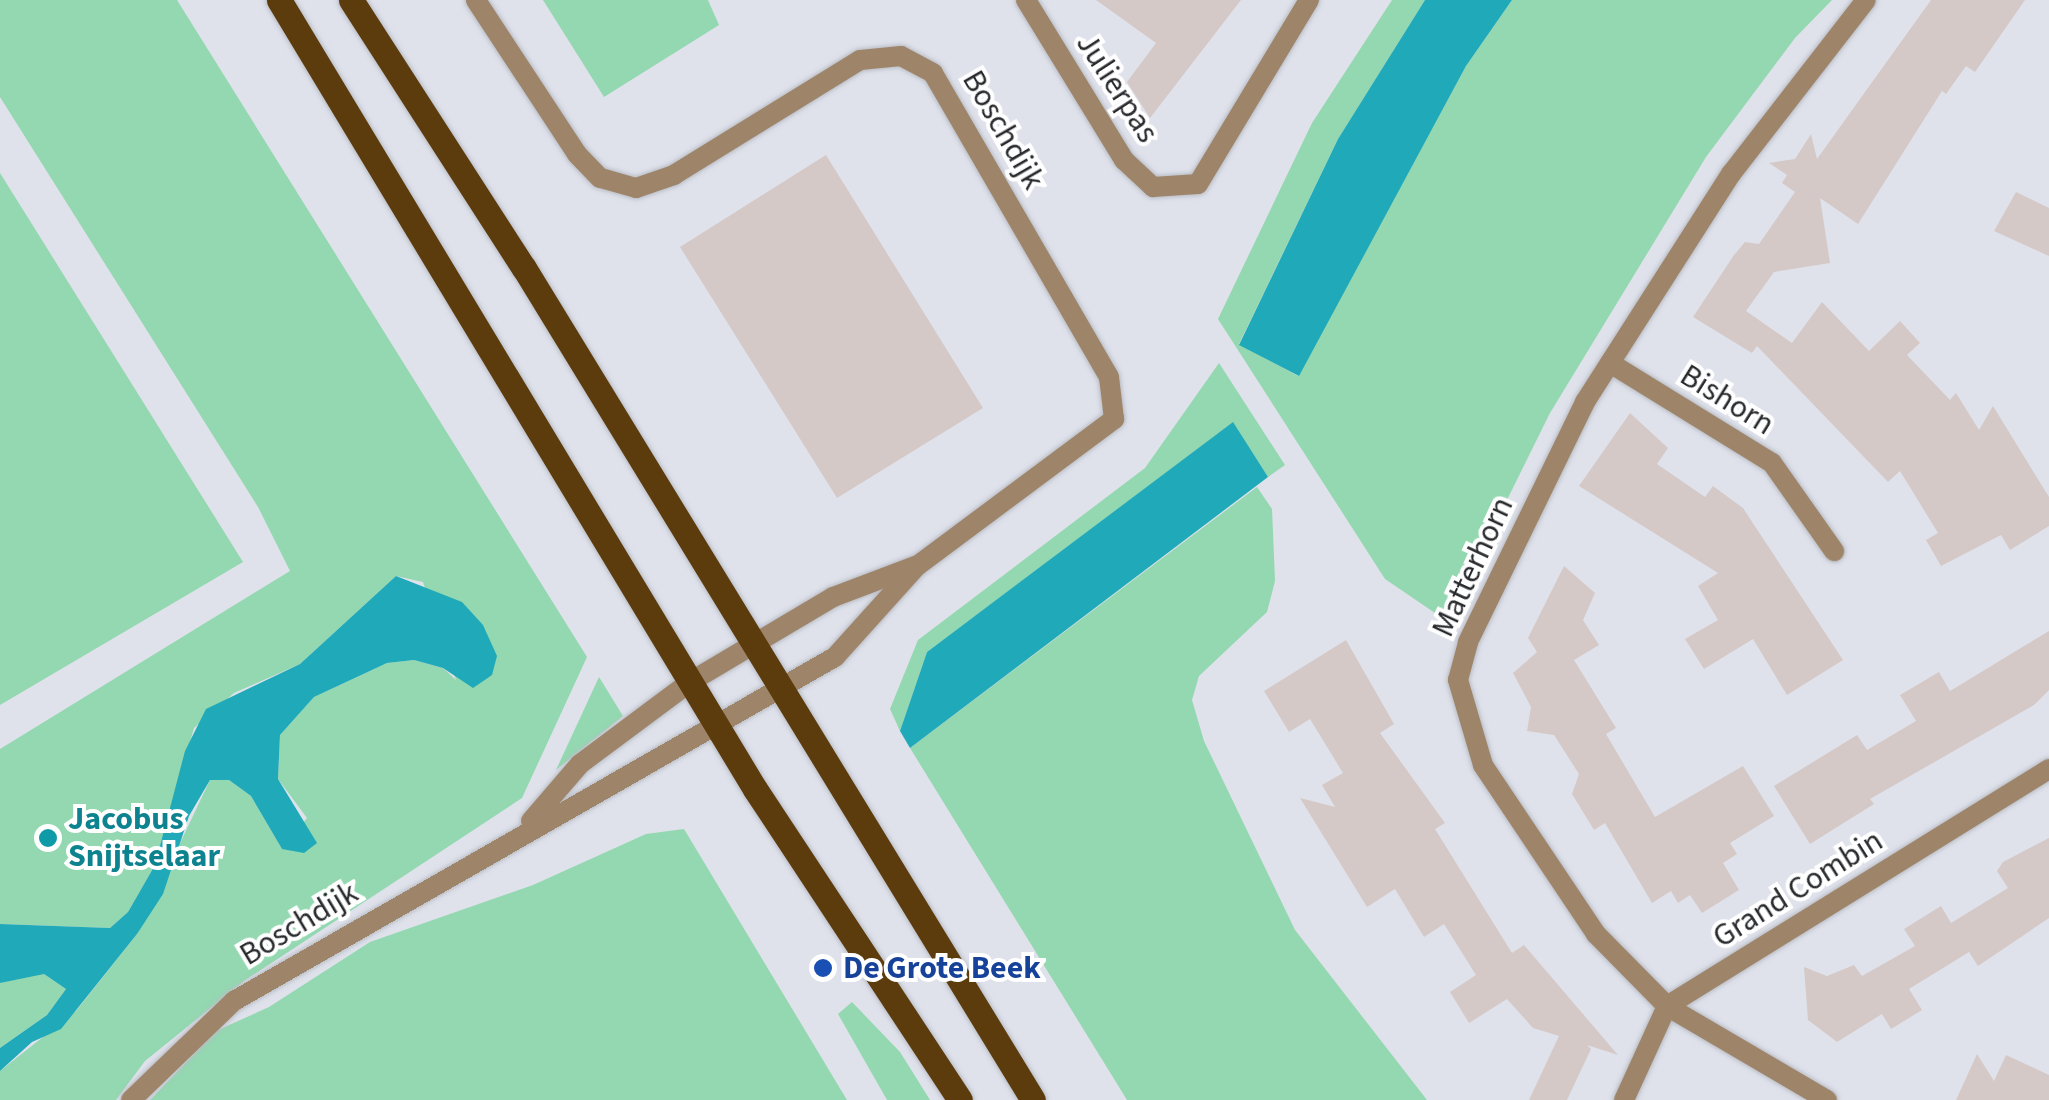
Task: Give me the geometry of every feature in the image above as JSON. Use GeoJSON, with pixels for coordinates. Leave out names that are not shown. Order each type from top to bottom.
{"type":"FeatureCollection","features":[{"type":"Feature","properties":{"kind":"main road"},"geometry":{"type":"LineString","coordinates":[[279,0],[717,726],[960,1100]]}},
{"type":"Feature","properties":{"kind":"main road"},"geometry":{"type":"LineString","coordinates":[[351,0],[524,268],[777,691],[1033,1100]]}},
{"type":"Feature","properties":{"kind":"street","name":"Boschdijk"},"geometry":{"type":"LineString","coordinates":[[131,1100],[234,1001],[522,831],[835,657],[917,566],[1114,419],[1109,377],[932,72],[901,56],[860,60],[674,175],[636,188],[600,178],[576,154],[476,0]]}},
{"type":"Feature","properties":{"kind":"street","name":"Julierpas"},"geometry":{"type":"LineString","coordinates":[[1026,0],[1124,160],[1153,188],[1198,184],[1309,0]]}},
{"type":"Feature","properties":{"kind":"street","name":"Matterhorn"},"geometry":{"type":"LineString","coordinates":[[1828,1100],[1667,1006],[1596,934],[1484,765],[1458,680],[1485,608],[1610,363],[1731,174],[1866,0]]}},
{"type":"Feature","properties":{"kind":"street","name":"Bishorn"},"geometry":{"type":"LineString","coordinates":[[1610,363],[1772,462],[1834,551]]}},
{"type":"Feature","properties":{"kind":"street","name":"Boschdijk"},"geometry":{"type":"LineString","coordinates":[[522,831],[580,764],[690,682],[833,597],[917,566]]}},
{"type":"Feature","properties":{"kind":"street","name":"Grand Combin"},"geometry":{"type":"LineString","coordinates":[[1667,1006],[2049,769]]}},
{"type":"Feature","properties":{"kind":"street"},"geometry":{"type":"LineString","coordinates":[[1624,1100],[1667,1006]]}},
{"type":"Feature","properties":{"kind":"green space"},"geometry":{"type":"Polygon","coordinates":[[[0,0],[177,0],[587,657],[522,798],[244,981],[145,1061],[116,1100],[0,1100],[0,1071],[76,1011],[137,934],[210,780],[229,780],[251,796],[282,849],[307,818],[278,779],[280,735],[314,697],[387,663],[414,660],[443,668],[456,680],[423,582],[396,576],[300,664],[234,693],[194,728],[155,865],[128,912],[110,928],[0,924],[0,749],[290,571],[258,507],[0,97],[0,0]]]}},
{"type":"Feature","properties":{"kind":"green space"},"geometry":{"type":"Polygon","coordinates":[[[543,0],[708,0],[719,25],[604,97],[543,0]]]}},
{"type":"Feature","properties":{"kind":"green space"},"geometry":{"type":"Polygon","coordinates":[[[1392,0],[1425,0],[1338,139],[1239,344],[1298,376],[1466,66],[1512,0],[1832,0],[1795,38],[1706,157],[1550,413],[1454,607],[1435,613],[1385,579],[1218,319],[1312,123],[1392,0]]]}},
{"type":"Feature","properties":{"kind":"green space"},"geometry":{"type":"Polygon","coordinates":[[[0,173],[243,562],[0,705],[0,173]]]}},
{"type":"Feature","properties":{"kind":"green space"},"geometry":{"type":"Polygon","coordinates":[[[1219,363],[1285,465],[1268,477],[1232,423],[927,652],[900,731],[890,709],[918,640],[1145,468],[1219,363]]]}},
{"type":"Feature","properties":{"kind":"green space"},"geometry":{"type":"Polygon","coordinates":[[[1257,487],[1272,509],[1275,581],[1267,612],[1199,676],[1192,700],[1204,741],[1295,930],[1427,1100],[1127,1100],[910,748],[1257,487]]]}},
{"type":"Feature","properties":{"kind":"green space"},"geometry":{"type":"Polygon","coordinates":[[[599,677],[623,716],[556,770],[599,677]]]}},
{"type":"Feature","properties":{"kind":"green space"},"geometry":{"type":"Polygon","coordinates":[[[684,829],[847,1100],[150,1100],[216,1031],[269,1007],[370,942],[533,885],[646,834],[684,829]]]}},
{"type":"Feature","properties":{"kind":"green space"},"geometry":{"type":"Polygon","coordinates":[[[25,974],[44,974],[66,989],[47,1015],[0,1048],[0,983],[25,974]]]}},
{"type":"Feature","properties":{"kind":"green space"},"geometry":{"type":"Polygon","coordinates":[[[852,1002],[900,1052],[930,1100],[887,1100],[838,1014],[852,1002]]]}},
{"type":"Feature","properties":{"kind":"water"},"geometry":{"type":"Polygon","coordinates":[[[1425,0],[1512,0],[1466,66],[1299,376],[1239,345],[1338,139],[1425,0]]]}},
{"type":"Feature","properties":{"kind":"water"},"geometry":{"type":"Polygon","coordinates":[[[1233,422],[1268,477],[910,748],[900,731],[927,652],[1233,422]]]}},
{"type":"Feature","properties":{"kind":"water"},"geometry":{"type":"Polygon","coordinates":[[[396,576],[462,602],[483,625],[497,656],[492,675],[473,688],[443,668],[414,660],[387,663],[314,697],[280,735],[278,779],[317,843],[304,853],[282,849],[251,796],[229,780],[210,780],[189,816],[163,894],[137,934],[61,1029],[32,1042],[0,1071],[0,1048],[47,1015],[66,989],[44,974],[0,983],[0,924],[110,928],[128,912],[155,865],[185,751],[206,709],[300,664],[396,576]]]}},
{"type":"Feature","properties":{"kind":"building"},"geometry":{"type":"Polygon","coordinates":[[[1096,0],[1241,0],[1150,118],[1127,82],[1156,43],[1096,0]]]}},
{"type":"Feature","properties":{"kind":"building"},"geometry":{"type":"Polygon","coordinates":[[[1931,0],[2025,0],[1975,72],[1966,66],[1946,94],[1942,91],[1858,224],[1820,198],[1830,263],[1774,272],[1746,311],[1792,343],[1822,302],[1869,351],[1900,321],[1920,343],[1907,355],[1950,400],[1956,393],[1979,430],[1993,406],[2049,497],[2049,526],[2010,550],[2001,535],[1941,566],[1926,540],[1938,533],[1900,471],[1888,482],[1757,346],[1752,353],[1693,317],[1734,255],[1745,242],[1759,244],[1795,192],[1782,183],[1787,175],[1769,163],[1795,159],[1811,134],[1817,159],[1931,0]]]}},
{"type":"Feature","properties":{"kind":"building"},"geometry":{"type":"Polygon","coordinates":[[[826,155],[983,408],[837,498],[680,247],[826,155]]]}},
{"type":"Feature","properties":{"kind":"building"},"geometry":{"type":"Polygon","coordinates":[[[2016,192],[2049,208],[2049,256],[1994,231],[2016,192]]]}},
{"type":"Feature","properties":{"kind":"building"},"geometry":{"type":"Polygon","coordinates":[[[1630,413],[1668,448],[1657,464],[1705,497],[1713,486],[1743,508],[1843,660],[1787,695],[1753,639],[1704,669],[1685,639],[1718,620],[1698,586],[1718,573],[1579,486],[1630,413]]]}},
{"type":"Feature","properties":{"kind":"building"},"geometry":{"type":"Polygon","coordinates":[[[1564,566],[1595,593],[1583,620],[1599,645],[1574,660],[1616,728],[1606,734],[1655,817],[1743,766],[1774,816],[1730,843],[1737,854],[1723,863],[1739,890],[1702,913],[1690,895],[1678,903],[1671,891],[1652,903],[1605,823],[1594,830],[1572,794],[1579,774],[1554,735],[1527,731],[1531,707],[1513,673],[1537,652],[1528,638],[1564,566]]]}},
{"type":"Feature","properties":{"kind":"building"},"geometry":{"type":"Polygon","coordinates":[[[2049,631],[2049,690],[2034,705],[1870,799],[1874,804],[1810,844],[1774,786],[1857,735],[1867,750],[1916,721],[1900,695],[1939,672],[1950,691],[2049,631]]]}},
{"type":"Feature","properties":{"kind":"building"},"geometry":{"type":"Polygon","coordinates":[[[1346,640],[1394,724],[1380,733],[1445,823],[1435,829],[1512,953],[1524,945],[1618,1055],[1587,1045],[1591,1049],[1567,1100],[1529,1100],[1559,1036],[1533,1028],[1507,999],[1469,1023],[1450,992],[1476,975],[1444,924],[1424,937],[1395,889],[1367,907],[1300,798],[1335,807],[1322,785],[1343,773],[1310,719],[1289,732],[1264,691],[1346,640]]]}},
{"type":"Feature","properties":{"kind":"building"},"geometry":{"type":"Polygon","coordinates":[[[2049,838],[2049,918],[1978,966],[1969,952],[1909,989],[1922,1010],[1891,1029],[1882,1014],[1837,1042],[1808,1020],[1804,967],[1827,976],[1854,965],[1862,976],[1915,946],[1904,929],[1941,906],[1951,923],[2008,888],[1997,871],[2003,862],[2049,838]]]}},
{"type":"Feature","properties":{"kind":"building"},"geometry":{"type":"Polygon","coordinates":[[[1977,1054],[1994,1081],[2006,1055],[2049,1075],[2049,1100],[1956,1100],[1977,1054]]]}},
{"type":"Feature","properties":{"kind":"place","name":"Jacobus Snijtselaar"},"geometry":{"type":"Point","coordinates":[48,838]}},
{"type":"Feature","properties":{"kind":"place","name":"De Grote Beek"},"geometry":{"type":"Point","coordinates":[823,968]}}]}
